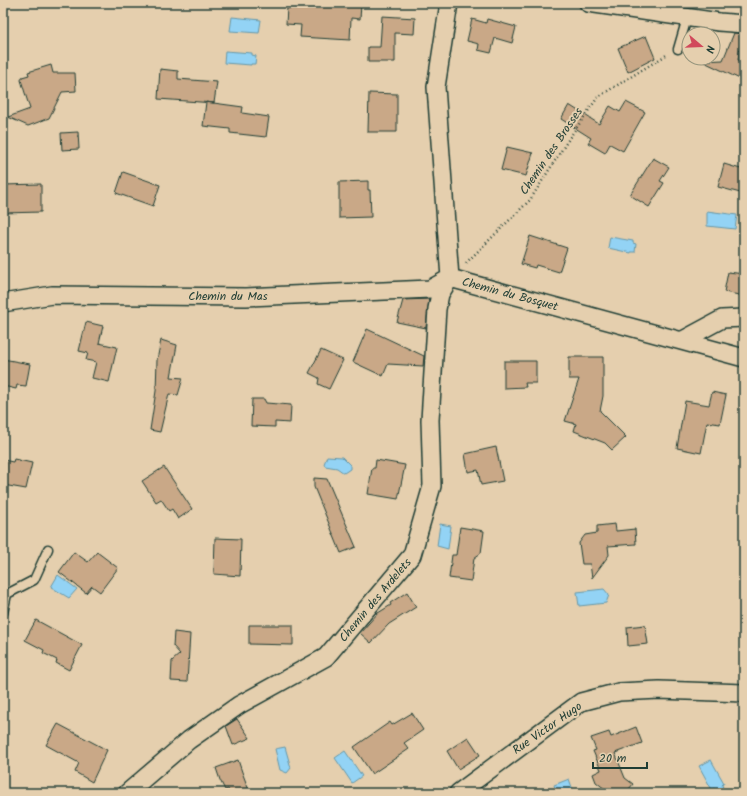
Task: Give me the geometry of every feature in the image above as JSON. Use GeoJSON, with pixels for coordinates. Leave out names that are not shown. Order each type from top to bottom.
{"type":"FeatureCollection","features":[{"type":"Feature","properties":{"kind":"street","name":"Chemin du Bosquet"},"geometry":{"type":"LineString","coordinates":[[449,3],[436,87],[450,278],[683,340],[744,358]]}},
{"type":"Feature","properties":{"kind":"street"},"geometry":{"type":"LineString","coordinates":[[588,3],[687,18],[744,24]]}},
{"type":"Feature","properties":{"kind":"street","name":"Chemin du Mas"},"geometry":{"type":"LineString","coordinates":[[3,303],[52,295],[246,297],[430,289],[450,278]]}},
{"type":"Feature","properties":{"kind":"street","name":"Chemin des Ardelets"},"geometry":{"type":"LineString","coordinates":[[127,793],[189,740],[239,705],[326,658],[412,555],[432,486],[430,420],[437,309],[440,294],[450,278]]}},
{"type":"Feature","properties":{"kind":"street"},"geometry":{"type":"LineString","coordinates":[[683,340],[722,319],[744,318]]}},
{"type":"Feature","properties":{"kind":"street","name":"Rue Victor Hugo"},"geometry":{"type":"LineString","coordinates":[[458,793],[581,702],[619,692],[659,690],[744,693]]}},
{"type":"Feature","properties":{"kind":"lane"},"geometry":{"type":"LineString","coordinates":[[678,49],[687,18]]}},
{"type":"Feature","properties":{"kind":"lane"},"geometry":{"type":"LineString","coordinates":[[3,612],[7,594],[34,580],[48,549]]}},
{"type":"Feature","properties":{"kind":"path","name":"Chemin des Brosses"},"geometry":{"type":"LineString","coordinates":[[450,278],[530,200],[570,137],[598,97],[678,49]]}},
{"type":"Feature","properties":{"kind":"water"},"geometry":{"type":"Polygon","coordinates":[[[232,17],[261,20],[259,33],[230,31],[232,17]]]}},
{"type":"Feature","properties":{"kind":"water"},"geometry":{"type":"Polygon","coordinates":[[[225,51],[252,53],[252,55],[256,56],[255,64],[224,63],[225,51]]]}},
{"type":"Feature","properties":{"kind":"water"},"geometry":{"type":"Polygon","coordinates":[[[707,211],[737,215],[735,229],[707,226],[707,211]]]}},
{"type":"Feature","properties":{"kind":"water"},"geometry":{"type":"Polygon","coordinates":[[[610,237],[633,241],[633,243],[636,244],[635,252],[631,253],[608,248],[610,237]]]}},
{"type":"Feature","properties":{"kind":"water"},"geometry":{"type":"Polygon","coordinates":[[[327,456],[342,457],[350,465],[350,469],[344,473],[337,468],[325,466],[324,464],[327,456]]]}},
{"type":"Feature","properties":{"kind":"water"},"geometry":{"type":"Polygon","coordinates":[[[440,524],[451,526],[448,549],[437,546],[440,524]]]}},
{"type":"Feature","properties":{"kind":"water"},"geometry":{"type":"Polygon","coordinates":[[[58,575],[77,589],[69,598],[51,587],[58,575]]]}},
{"type":"Feature","properties":{"kind":"water"},"geometry":{"type":"Polygon","coordinates":[[[604,589],[609,595],[606,603],[579,606],[577,592],[604,589]]]}},
{"type":"Feature","properties":{"kind":"water"},"geometry":{"type":"Polygon","coordinates":[[[285,747],[291,768],[287,773],[280,770],[275,749],[285,747]]]}},
{"type":"Feature","properties":{"kind":"water"},"geometry":{"type":"Polygon","coordinates":[[[345,751],[362,776],[352,783],[335,758],[345,751]]]}},
{"type":"Feature","properties":{"kind":"water"},"geometry":{"type":"Polygon","coordinates":[[[711,760],[724,783],[722,785],[723,788],[716,792],[714,788],[712,790],[699,766],[711,760]]]}},
{"type":"Feature","properties":{"kind":"water"},"geometry":{"type":"Polygon","coordinates":[[[569,779],[574,793],[557,793],[554,785],[569,779]]]}},
{"type":"Feature","properties":{"kind":"building"},"geometry":{"type":"Polygon","coordinates":[[[303,3],[361,4],[360,19],[351,18],[350,40],[300,37],[301,25],[286,24],[287,8],[302,9],[303,3]]]}},
{"type":"Feature","properties":{"kind":"building"},"geometry":{"type":"Polygon","coordinates":[[[382,16],[415,18],[414,34],[395,33],[395,62],[368,62],[368,47],[380,47],[382,16]]]}},
{"type":"Feature","properties":{"kind":"building"},"geometry":{"type":"Polygon","coordinates":[[[472,19],[486,23],[487,19],[516,27],[512,43],[495,38],[491,53],[478,50],[479,44],[467,41],[472,19]]]}},
{"type":"Feature","properties":{"kind":"building"},"geometry":{"type":"Polygon","coordinates":[[[734,33],[742,34],[738,60],[744,60],[744,81],[712,66],[721,66],[721,60],[723,60],[734,33]]]}},
{"type":"Feature","properties":{"kind":"building"},"geometry":{"type":"Polygon","coordinates":[[[646,36],[655,58],[628,72],[618,48],[646,36]]]}},
{"type":"Feature","properties":{"kind":"building"},"geometry":{"type":"Polygon","coordinates":[[[51,65],[53,73],[75,73],[76,91],[62,92],[49,118],[28,126],[8,117],[30,109],[21,80],[22,77],[29,75],[28,72],[51,65]]]}},
{"type":"Feature","properties":{"kind":"building"},"geometry":{"type":"Polygon","coordinates":[[[160,69],[178,71],[178,79],[217,82],[214,103],[158,99],[160,69]]]}},
{"type":"Feature","properties":{"kind":"building"},"geometry":{"type":"Polygon","coordinates":[[[369,93],[397,94],[397,132],[368,132],[369,93]]]}},
{"type":"Feature","properties":{"kind":"building"},"geometry":{"type":"Polygon","coordinates":[[[206,102],[243,107],[242,113],[269,117],[266,137],[230,133],[230,129],[203,126],[206,102]]]}},
{"type":"Feature","properties":{"kind":"building"},"geometry":{"type":"Polygon","coordinates":[[[626,102],[645,112],[623,151],[610,144],[605,153],[588,143],[591,138],[561,119],[569,105],[599,124],[610,106],[620,112],[626,102]]]}},
{"type":"Feature","properties":{"kind":"building"},"geometry":{"type":"Polygon","coordinates":[[[78,132],[79,149],[62,150],[61,133],[78,132]]]}},
{"type":"Feature","properties":{"kind":"building"},"geometry":{"type":"Polygon","coordinates":[[[507,147],[533,153],[526,176],[501,170],[507,147]]]}},
{"type":"Feature","properties":{"kind":"building"},"geometry":{"type":"Polygon","coordinates":[[[653,158],[669,167],[660,181],[664,183],[649,207],[630,195],[653,158]]]}},
{"type":"Feature","properties":{"kind":"building"},"geometry":{"type":"Polygon","coordinates":[[[724,164],[744,170],[744,194],[718,187],[724,164]]]}},
{"type":"Feature","properties":{"kind":"building"},"geometry":{"type":"Polygon","coordinates":[[[123,172],[160,185],[153,206],[116,193],[123,172]]]}},
{"type":"Feature","properties":{"kind":"building"},"geometry":{"type":"Polygon","coordinates":[[[368,181],[368,190],[370,190],[371,217],[339,218],[339,182],[368,181]]]}},
{"type":"Feature","properties":{"kind":"building"},"geometry":{"type":"Polygon","coordinates":[[[41,184],[41,212],[3,213],[3,185],[41,184]]]}},
{"type":"Feature","properties":{"kind":"building"},"geometry":{"type":"Polygon","coordinates":[[[530,236],[567,248],[559,272],[536,265],[535,268],[521,264],[530,236]]]}},
{"type":"Feature","properties":{"kind":"building"},"geometry":{"type":"Polygon","coordinates":[[[728,272],[744,274],[744,296],[724,292],[728,272]]]}},
{"type":"Feature","properties":{"kind":"building"},"geometry":{"type":"Polygon","coordinates":[[[429,299],[426,328],[397,322],[403,300],[429,299]]]}},
{"type":"Feature","properties":{"kind":"building"},"geometry":{"type":"Polygon","coordinates":[[[86,322],[103,326],[99,343],[117,347],[109,382],[92,378],[96,362],[86,360],[88,353],[79,351],[86,322]]]}},
{"type":"Feature","properties":{"kind":"building"},"geometry":{"type":"Polygon","coordinates":[[[367,329],[424,356],[423,366],[388,364],[383,376],[353,362],[367,329]]]}},
{"type":"Feature","properties":{"kind":"building"},"geometry":{"type":"Polygon","coordinates":[[[161,340],[177,345],[171,377],[183,378],[178,395],[169,394],[160,432],[150,430],[156,391],[157,360],[161,340]]]}},
{"type":"Feature","properties":{"kind":"building"},"geometry":{"type":"Polygon","coordinates":[[[321,350],[343,360],[329,389],[318,384],[319,378],[309,373],[321,350]]]}},
{"type":"Feature","properties":{"kind":"building"},"geometry":{"type":"Polygon","coordinates":[[[569,357],[603,357],[603,396],[600,411],[626,437],[612,450],[605,443],[574,431],[576,424],[565,421],[579,379],[569,379],[569,357]]]}},
{"type":"Feature","properties":{"kind":"building"},"geometry":{"type":"Polygon","coordinates":[[[3,359],[30,364],[26,386],[17,385],[16,389],[3,386],[3,359]]]}},
{"type":"Feature","properties":{"kind":"building"},"geometry":{"type":"Polygon","coordinates":[[[504,361],[536,361],[536,383],[525,383],[526,387],[504,388],[504,361]]]}},
{"type":"Feature","properties":{"kind":"building"},"geometry":{"type":"Polygon","coordinates":[[[712,392],[726,395],[720,424],[707,422],[701,453],[677,448],[685,401],[709,405],[712,392]]]}},
{"type":"Feature","properties":{"kind":"building"},"geometry":{"type":"Polygon","coordinates":[[[252,399],[264,399],[266,403],[291,405],[290,423],[275,422],[275,427],[251,426],[252,399]]]}},
{"type":"Feature","properties":{"kind":"building"},"geometry":{"type":"Polygon","coordinates":[[[496,447],[503,481],[481,485],[478,470],[468,472],[465,454],[496,447]]]}},
{"type":"Feature","properties":{"kind":"building"},"geometry":{"type":"Polygon","coordinates":[[[14,459],[32,463],[26,489],[3,485],[3,460],[13,462],[14,459]]]}},
{"type":"Feature","properties":{"kind":"building"},"geometry":{"type":"Polygon","coordinates":[[[376,460],[405,465],[398,499],[368,494],[372,468],[375,468],[376,460]]]}},
{"type":"Feature","properties":{"kind":"building"},"geometry":{"type":"Polygon","coordinates":[[[164,467],[192,509],[178,519],[172,509],[169,511],[161,499],[156,502],[142,481],[164,467]]]}},
{"type":"Feature","properties":{"kind":"building"},"geometry":{"type":"Polygon","coordinates":[[[314,478],[327,479],[356,547],[341,553],[314,487],[314,478]]]}},
{"type":"Feature","properties":{"kind":"building"},"geometry":{"type":"Polygon","coordinates":[[[615,524],[616,531],[635,529],[636,544],[608,546],[609,555],[592,578],[590,564],[582,564],[579,543],[585,535],[597,533],[597,526],[615,524]]]}},
{"type":"Feature","properties":{"kind":"building"},"geometry":{"type":"Polygon","coordinates":[[[460,527],[484,531],[481,553],[474,558],[471,581],[449,578],[452,555],[456,555],[460,527]]]}},
{"type":"Feature","properties":{"kind":"building"},"geometry":{"type":"Polygon","coordinates":[[[215,538],[241,539],[240,576],[214,574],[215,538]]]}},
{"type":"Feature","properties":{"kind":"building"},"geometry":{"type":"Polygon","coordinates":[[[74,552],[88,562],[97,552],[118,568],[100,592],[92,586],[86,593],[59,572],[74,552]]]}},
{"type":"Feature","properties":{"kind":"building"},"geometry":{"type":"Polygon","coordinates":[[[407,592],[416,607],[389,624],[371,643],[360,633],[378,613],[407,592]]]}},
{"type":"Feature","properties":{"kind":"building"},"geometry":{"type":"Polygon","coordinates":[[[36,620],[82,645],[69,670],[56,663],[57,660],[43,653],[44,650],[25,640],[36,620]]]}},
{"type":"Feature","properties":{"kind":"building"},"geometry":{"type":"Polygon","coordinates":[[[249,625],[293,625],[293,645],[249,644],[249,625]]]}},
{"type":"Feature","properties":{"kind":"building"},"geometry":{"type":"Polygon","coordinates":[[[645,625],[648,644],[628,646],[627,627],[645,625]]]}},
{"type":"Feature","properties":{"kind":"building"},"geometry":{"type":"Polygon","coordinates":[[[174,632],[190,634],[187,682],[171,681],[172,661],[180,654],[173,646],[174,632]]]}},
{"type":"Feature","properties":{"kind":"building"},"geometry":{"type":"Polygon","coordinates":[[[412,713],[423,730],[404,743],[409,749],[372,774],[354,747],[390,722],[392,725],[412,713]]]}},
{"type":"Feature","properties":{"kind":"building"},"geometry":{"type":"Polygon","coordinates":[[[237,719],[250,738],[233,745],[226,726],[237,719]]]}},
{"type":"Feature","properties":{"kind":"building"},"geometry":{"type":"Polygon","coordinates":[[[58,724],[107,750],[92,782],[75,772],[79,763],[46,745],[58,724]]]}},
{"type":"Feature","properties":{"kind":"building"},"geometry":{"type":"Polygon","coordinates":[[[636,727],[642,743],[615,753],[625,778],[633,784],[626,793],[610,793],[596,782],[593,774],[601,770],[593,751],[596,750],[591,738],[609,732],[611,737],[636,727]]]}},
{"type":"Feature","properties":{"kind":"building"},"geometry":{"type":"Polygon","coordinates":[[[468,737],[480,755],[458,769],[447,751],[468,737]]]}},
{"type":"Feature","properties":{"kind":"building"},"geometry":{"type":"Polygon","coordinates":[[[238,760],[250,793],[230,793],[228,789],[225,790],[220,780],[216,768],[238,760]]]}}]}
